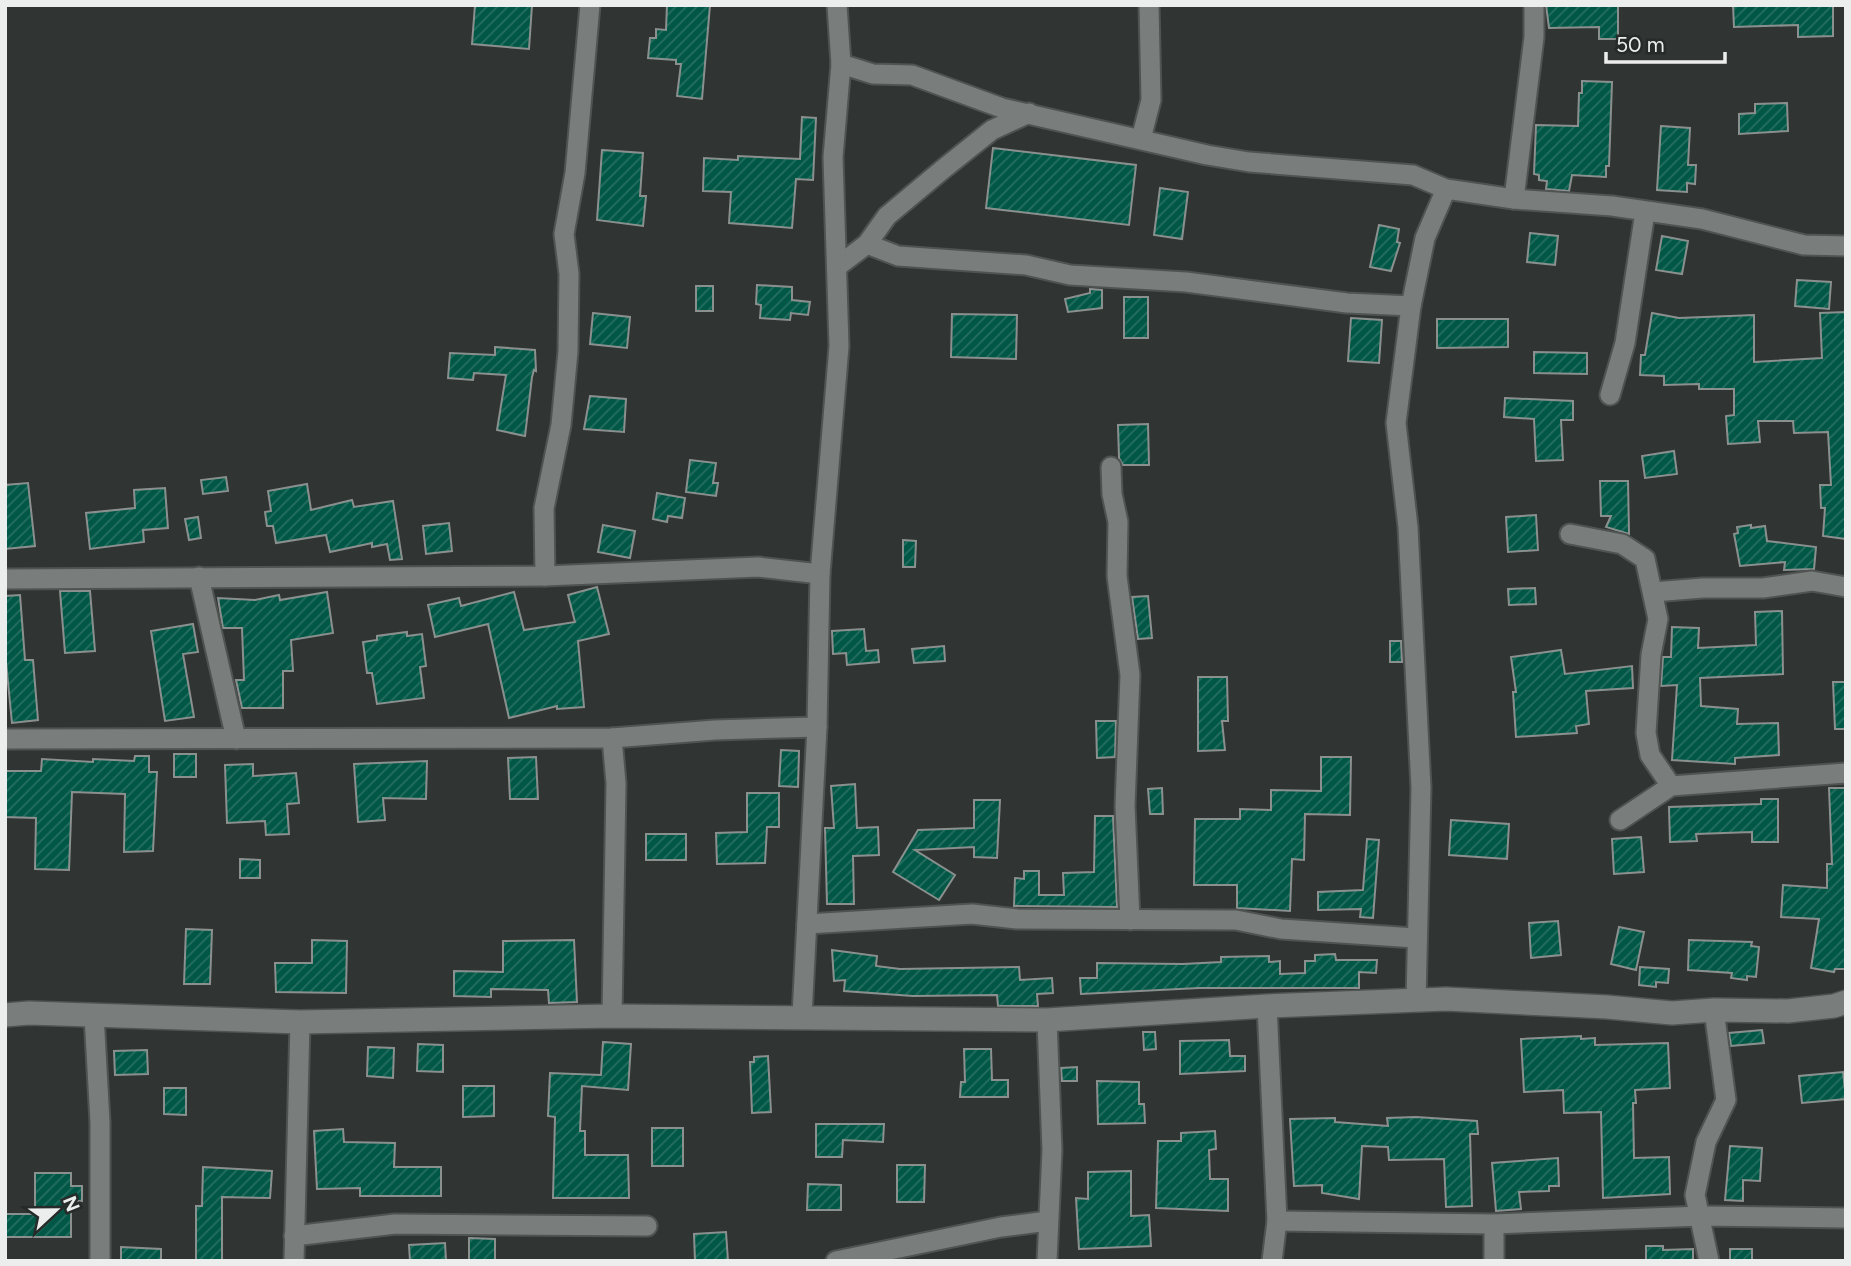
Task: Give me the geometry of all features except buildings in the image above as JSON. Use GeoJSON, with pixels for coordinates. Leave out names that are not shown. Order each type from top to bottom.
{"type":"FeatureCollection","features":[{"type":"Feature","properties":{"kind":"street"},"geometry":{"type":"LineString","coordinates":[[545,576],[544,508],[561,425],[568,352],[569,274],[564,234],[575,173],[590,5]]}},
{"type":"Feature","properties":{"kind":"street"},"geometry":{"type":"LineString","coordinates":[[802,1016],[817,727],[820,574],[839,346],[833,157],[841,64],[837,5]]}},
{"type":"Feature","properties":{"kind":"street"},"geometry":{"type":"LineString","coordinates":[[1141,139],[1151,100],[1149,5]]}},
{"type":"Feature","properties":{"kind":"street"},"geometry":{"type":"LineString","coordinates":[[1514,199],[1534,37],[1534,5]]}},
{"type":"Feature","properties":{"kind":"street"},"geometry":{"type":"LineString","coordinates":[[841,64],[873,74],[912,75],[1003,107],[1249,162],[1413,175],[1447,188],[1514,199],[1612,206],[1702,219],[1804,245],[1846,246]]}},
{"type":"Feature","properties":{"kind":"street"},"geometry":{"type":"LineString","coordinates":[[838,266],[867,244],[887,216],[942,170],[992,130],[1029,113]]}},
{"type":"Feature","properties":{"kind":"street"},"geometry":{"type":"LineString","coordinates":[[1416,1000],[1415,938],[1421,788],[1408,527],[1396,423],[1411,306],[1424,238],[1447,188]]}},
{"type":"Feature","properties":{"kind":"street"},"geometry":{"type":"LineString","coordinates":[[1611,395],[1625,343],[1644,212]]}},
{"type":"Feature","properties":{"kind":"street"},"geometry":{"type":"LineString","coordinates":[[867,244],[898,256],[1026,265],[1070,275],[1186,282],[1347,303],[1411,306]]}},
{"type":"Feature","properties":{"kind":"street"},"geometry":{"type":"LineString","coordinates":[[1111,467],[1112,494],[1118,522],[1117,576],[1130,675],[1125,806],[1130,920]]}},
{"type":"Feature","properties":{"kind":"street"},"geometry":{"type":"LineString","coordinates":[[1570,534],[1622,544],[1645,559],[1658,619],[1651,655],[1646,733],[1650,755],[1671,786]]}},
{"type":"Feature","properties":{"kind":"street"},"geometry":{"type":"LineString","coordinates":[[5,579],[545,576],[758,567],[820,574]]}},
{"type":"Feature","properties":{"kind":"street"},"geometry":{"type":"LineString","coordinates":[[200,577],[236,739]]}},
{"type":"Feature","properties":{"kind":"street"},"geometry":{"type":"LineString","coordinates":[[1653,592],[1703,587],[1763,588],[1812,581],[1846,587]]}},
{"type":"Feature","properties":{"kind":"street"},"geometry":{"type":"LineString","coordinates":[[5,739],[612,738],[715,730],[817,727]]}},
{"type":"Feature","properties":{"kind":"street"},"geometry":{"type":"LineString","coordinates":[[612,738],[616,783],[612,1016]]}},
{"type":"Feature","properties":{"kind":"street"},"geometry":{"type":"LineString","coordinates":[[1620,820],[1671,786],[1846,773]]}},
{"type":"Feature","properties":{"kind":"street"},"geometry":{"type":"LineString","coordinates":[[807,925],[930,914],[972,914],[1017,919],[1236,920],[1281,929],[1415,938]]}},
{"type":"Feature","properties":{"kind":"street"},"geometry":{"type":"LineString","coordinates":[[5,1015],[94,1015],[300,1022],[612,1016],[1047,1020],[1416,1000],[1607,1007],[1661,1013],[1714,1010],[1788,1011],[1846,1002]]}},
{"type":"Feature","properties":{"kind":"street"},"geometry":{"type":"LineString","coordinates":[[1267,1006],[1277,1221],[1272,1261]]}},
{"type":"Feature","properties":{"kind":"street"},"geometry":{"type":"LineString","coordinates":[[1709,1261],[1702,1216],[1695,1195],[1706,1142],[1726,1100],[1714,1010]]}},
{"type":"Feature","properties":{"kind":"street"},"geometry":{"type":"LineString","coordinates":[[94,1015],[100,1122],[100,1261]]}},
{"type":"Feature","properties":{"kind":"street"},"geometry":{"type":"LineString","coordinates":[[1047,1020],[1052,1150],[1047,1261]]}},
{"type":"Feature","properties":{"kind":"street"},"geometry":{"type":"LineString","coordinates":[[294,1261],[300,1022]]}},
{"type":"Feature","properties":{"kind":"street"},"geometry":{"type":"LineString","coordinates":[[1277,1221],[1493,1224],[1702,1216],[1846,1218]]}},
{"type":"Feature","properties":{"kind":"street"},"geometry":{"type":"LineString","coordinates":[[836,1261],[1001,1227],[1048,1221]]}},
{"type":"Feature","properties":{"kind":"street"},"geometry":{"type":"LineString","coordinates":[[294,1236],[395,1224],[648,1226]]}},
{"type":"Feature","properties":{"kind":"street"},"geometry":{"type":"LineString","coordinates":[[1493,1224],[1494,1261]]}}]}
